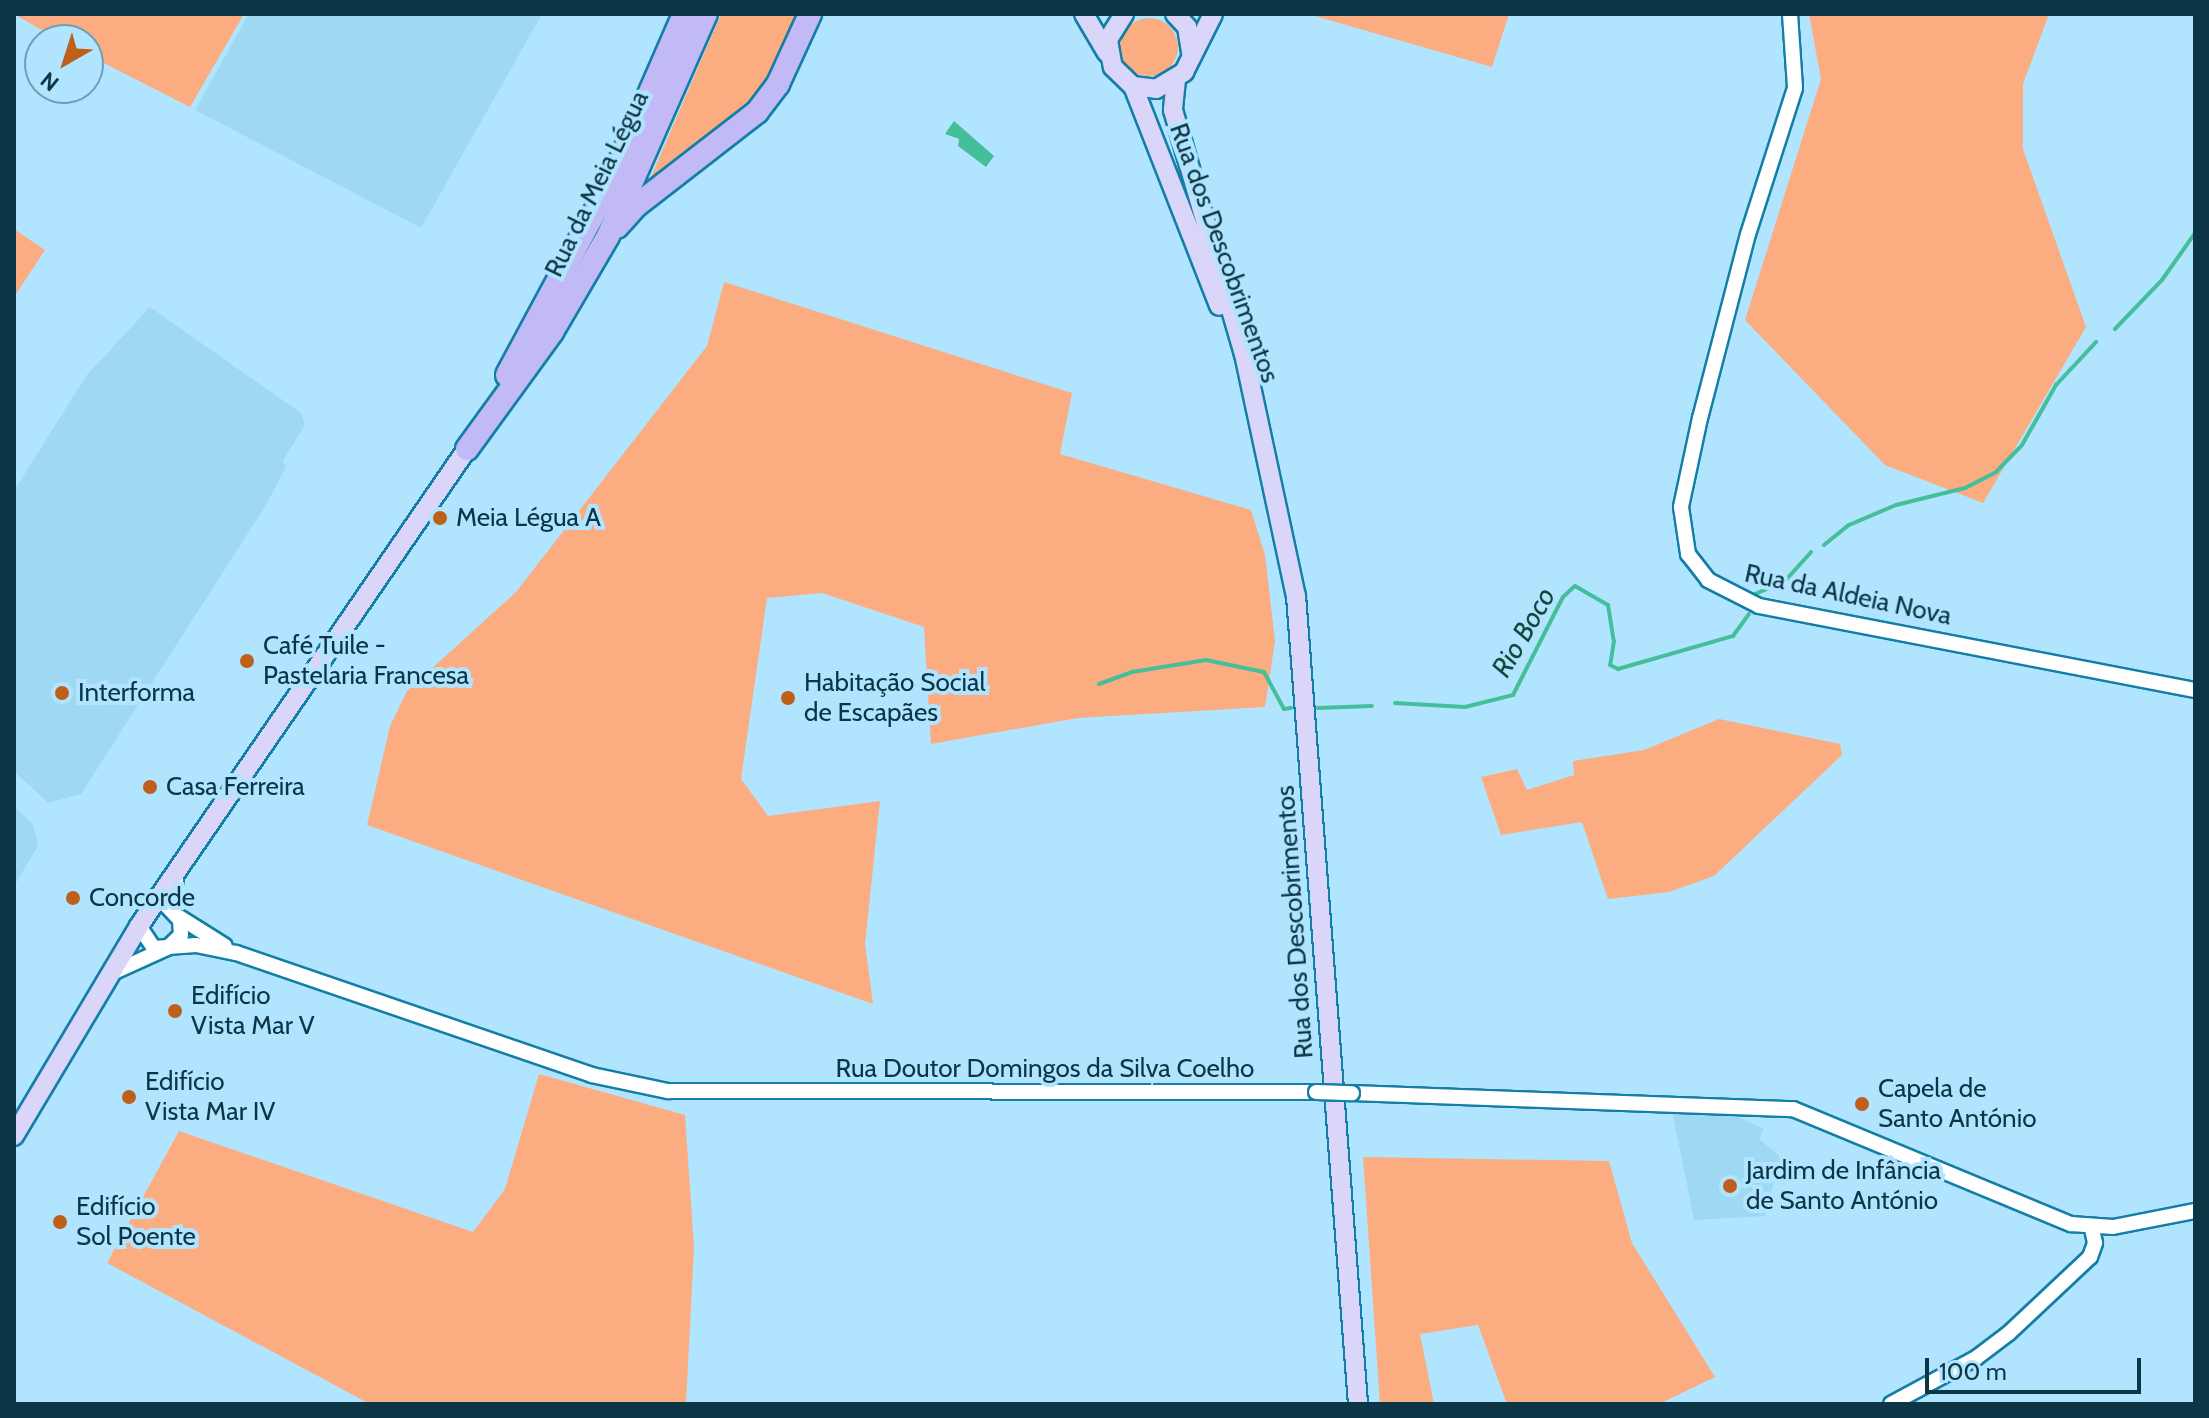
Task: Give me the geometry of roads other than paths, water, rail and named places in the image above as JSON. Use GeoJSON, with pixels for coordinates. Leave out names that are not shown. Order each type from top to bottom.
{"type":"FeatureCollection","features":[{"type":"Feature","properties":{"kind":"highway","name":"Rua da Meia Légua"},"geometry":{"type":"LineString","coordinates":[[467,449],[611,182],[684,14]]}},
{"type":"Feature","properties":{"kind":"highway","name":"Rua da Meia Légua"},"geometry":{"type":"LineString","coordinates":[[467,449],[552,332],[608,236],[706,14]]}},
{"type":"Feature","properties":{"kind":"highway"},"geometry":{"type":"LineString","coordinates":[[608,236],[637,205],[757,112],[778,84],[810,14]]}},
{"type":"Feature","properties":{"kind":"main road"},"geometry":{"type":"LineString","coordinates":[[1084,14],[1108,54]]}},
{"type":"Feature","properties":{"kind":"main road"},"geometry":{"type":"LineString","coordinates":[[1108,54],[1111,29],[1124,14]]}},
{"type":"Feature","properties":{"kind":"main road"},"geometry":{"type":"LineString","coordinates":[[1175,14],[1187,27],[1191,53]]}},
{"type":"Feature","properties":{"kind":"main road"},"geometry":{"type":"LineString","coordinates":[[1133,86],[1156,89],[1176,80],[1213,14]]}},
{"type":"Feature","properties":{"kind":"main road","name":"Rua dos Descobrimentos"},"geometry":{"type":"LineString","coordinates":[[1108,54],[1121,78],[1133,86],[1225,324],[1264,440]]}},
{"type":"Feature","properties":{"kind":"main road","name":"Rua dos Descobrimentos"},"geometry":{"type":"LineString","coordinates":[[1176,80],[1173,110],[1244,354],[1296,596],[1358,1404]]}},
{"type":"Feature","properties":{"kind":"main road","name":"Rua da Meia Légua"},"geometry":{"type":"LineString","coordinates":[[14,1136],[139,926],[162,903],[182,864],[467,449]]}},
{"type":"Feature","properties":{"kind":"street","name":"Rua da Aldeia Nova"},"geometry":{"type":"LineString","coordinates":[[1790,14],[1795,88],[1748,234],[1681,507],[1688,554],[1708,580],[1759,606],[2195,690]]}},
{"type":"Feature","properties":{"kind":"street"},"geometry":{"type":"LineString","coordinates":[[139,926],[148,945],[167,948],[182,930],[162,903]]}},
{"type":"Feature","properties":{"kind":"street","name":"Rua Doutor Domingos da Silva Coelho"},"geometry":{"type":"LineString","coordinates":[[162,903],[236,953]]}},
{"type":"Feature","properties":{"kind":"street","name":"Rua Doutor Domingos da Silva Coelho"},"geometry":{"type":"LineString","coordinates":[[109,974],[167,948],[196,945],[236,953],[592,1075],[668,1091],[1316,1092],[1793,1109],[2092,1229]]}},
{"type":"Feature","properties":{"kind":"street"},"geometry":{"type":"LineString","coordinates":[[1891,1404],[1976,1358],[2009,1333],[2083,1265],[2095,1243],[2092,1229],[2195,1211]]}},
{"type":"Feature","properties":{"kind":"waterway","name":"Rio Boco"},"geometry":{"type":"LineString","coordinates":[[2115,329],[2162,280],[2195,233]]}},
{"type":"Feature","properties":{"kind":"waterway","name":"Rio Boco"},"geometry":{"type":"LineString","coordinates":[[1824,545],[1849,525],[1896,505],[1965,488],[1996,472],[2022,445],[2056,385],[2096,342]]}},
{"type":"Feature","properties":{"kind":"waterway","name":"Rio Boco"},"geometry":{"type":"LineString","coordinates":[[1755,594],[1785,581],[1811,552]]}},
{"type":"Feature","properties":{"kind":"waterway","name":"Rio Boco"},"geometry":{"type":"LineString","coordinates":[[1395,703],[1465,707],[1513,695],[1563,597],[1575,586],[1608,605],[1614,641],[1610,665],[1618,669],[1733,636],[1749,614]]}},
{"type":"Feature","properties":{"kind":"waterway","name":"Rio Boco"},"geometry":{"type":"LineString","coordinates":[[1099,684],[1132,672],[1206,660],[1264,672],[1284,709],[1291,708]]}},
{"type":"Feature","properties":{"kind":"waterway","name":"Rio Boco"},"geometry":{"type":"LineString","coordinates":[[1318,708],[1372,706]]}},
{"type":"Feature","properties":{"kind":"place","name":"Meia Légua A"},"geometry":{"type":"Point","coordinates":[440,518]}},
{"type":"Feature","properties":{"kind":"place","name":"Café Tuile - Pastelaria Francesa"},"geometry":{"type":"Point","coordinates":[247,661]}},
{"type":"Feature","properties":{"kind":"place","name":"Interforma"},"geometry":{"type":"Point","coordinates":[62,693]}},
{"type":"Feature","properties":{"kind":"place","name":"Habitação Social de Escapães"},"geometry":{"type":"Point","coordinates":[788,698]}},
{"type":"Feature","properties":{"kind":"place","name":"Casa Ferreira"},"geometry":{"type":"Point","coordinates":[150,787]}},
{"type":"Feature","properties":{"kind":"place","name":"Concorde"},"geometry":{"type":"Point","coordinates":[73,898]}},
{"type":"Feature","properties":{"kind":"place","name":"Edifício Vista Mar V"},"geometry":{"type":"Point","coordinates":[175,1011]}},
{"type":"Feature","properties":{"kind":"place","name":"Edifício Vista Mar IV"},"geometry":{"type":"Point","coordinates":[129,1097]}},
{"type":"Feature","properties":{"kind":"place","name":"Capela de Santo António"},"geometry":{"type":"Point","coordinates":[1862,1104]}},
{"type":"Feature","properties":{"kind":"place","name":"Jardim de Infância de Santo António"},"geometry":{"type":"Point","coordinates":[1730,1186]}},
{"type":"Feature","properties":{"kind":"place","name":"Edifício Sol Poente"},"geometry":{"type":"Point","coordinates":[60,1222]}}]}
